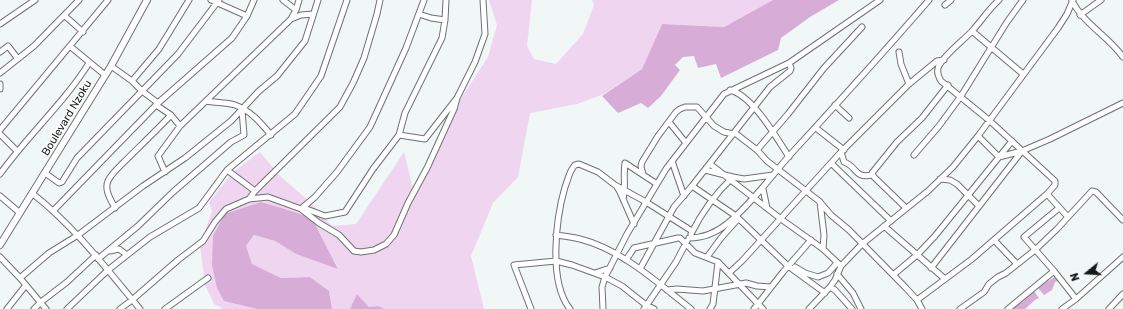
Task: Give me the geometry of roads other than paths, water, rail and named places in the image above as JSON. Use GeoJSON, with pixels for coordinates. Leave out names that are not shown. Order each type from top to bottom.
{"type":"FeatureCollection","features":[{"type":"Feature","properties":{"kind":"street"},"geometry":{"type":"LineString","coordinates":[[0,24],[35,0]]}},
{"type":"Feature","properties":{"kind":"street"},"geometry":{"type":"LineString","coordinates":[[0,73],[34,46],[79,0]]}},
{"type":"Feature","properties":{"kind":"street"},"geometry":{"type":"LineString","coordinates":[[0,130],[83,32],[108,0]]}},
{"type":"Feature","properties":{"kind":"street","name":"Boulevard Nzoku"},"geometry":{"type":"LineString","coordinates":[[0,245],[33,194],[105,75],[147,0]]}},
{"type":"Feature","properties":{"kind":"street"},"geometry":{"type":"LineString","coordinates":[[132,81],[159,49],[188,0]]}},
{"type":"Feature","properties":{"kind":"street"},"geometry":{"type":"LineString","coordinates":[[211,0],[247,16]]}},
{"type":"Feature","properties":{"kind":"street"},"geometry":{"type":"LineString","coordinates":[[54,210],[157,104],[232,38],[247,16],[254,0]]}},
{"type":"Feature","properties":{"kind":"street"},"geometry":{"type":"LineString","coordinates":[[283,0],[296,10]]}},
{"type":"Feature","properties":{"kind":"street"},"geometry":{"type":"LineString","coordinates":[[165,172],[158,158],[180,126],[291,19],[299,0]]}},
{"type":"Feature","properties":{"kind":"street"},"geometry":{"type":"LineString","coordinates":[[20,278],[49,253],[78,235],[185,158],[243,109],[259,90],[277,76],[305,41],[318,0]]}},
{"type":"Feature","properties":{"kind":"street"},"geometry":{"type":"LineString","coordinates":[[67,309],[108,270],[150,237],[199,208],[227,170],[295,114],[321,76],[347,0]]}},
{"type":"Feature","properties":{"kind":"street"},"geometry":{"type":"LineString","coordinates":[[249,199],[255,191],[340,107],[364,58],[380,0]]}},
{"type":"Feature","properties":{"kind":"street"},"geometry":{"type":"LineString","coordinates":[[302,208],[315,197],[337,172],[370,127],[406,48],[424,0]]}},
{"type":"Feature","properties":{"kind":"street"},"geometry":{"type":"LineString","coordinates":[[120,309],[203,240],[214,222],[226,209],[249,199],[268,197],[325,216],[345,212],[373,169],[399,135],[405,114],[442,38],[446,0]]}},
{"type":"Feature","properties":{"kind":"street"},"geometry":{"type":"LineString","coordinates":[[302,208],[319,223],[339,235],[354,251],[362,252],[374,250],[386,244],[391,239],[398,230],[408,203],[427,168],[454,109],[457,98],[475,62],[485,34],[483,0]]}},
{"type":"Feature","properties":{"kind":"street"},"geometry":{"type":"LineString","coordinates":[[603,309],[602,287],[605,277],[616,255],[646,202],[672,161],[724,94],[789,64],[880,0]]}},
{"type":"Feature","properties":{"kind":"street"},"geometry":{"type":"LineString","coordinates":[[707,257],[737,217],[778,169],[929,0]]}},
{"type":"Feature","properties":{"kind":"street"},"geometry":{"type":"LineString","coordinates":[[945,5],[951,0]]}},
{"type":"Feature","properties":{"kind":"street"},"geometry":{"type":"LineString","coordinates":[[917,300],[994,240],[1047,194],[1054,186],[1055,181],[990,121],[940,79],[938,73],[939,64],[972,31],[989,9],[999,0]]}},
{"type":"Feature","properties":{"kind":"street"},"geometry":{"type":"LineString","coordinates":[[914,155],[939,126],[961,96],[1007,22],[1024,0]]}},
{"type":"Feature","properties":{"kind":"street"},"geometry":{"type":"LineString","coordinates":[[1080,15],[1101,0]]}},
{"type":"Feature","properties":{"kind":"street"},"geometry":{"type":"LineString","coordinates":[[1071,1],[1080,15],[1111,43],[1123,57]]}},
{"type":"Feature","properties":{"kind":"street"},"geometry":{"type":"LineString","coordinates":[[789,267],[794,267],[805,273],[818,277],[828,273],[940,179],[952,167],[990,121],[1058,28],[1067,14],[1071,1]]}},
{"type":"Feature","properties":{"kind":"street"},"geometry":{"type":"LineString","coordinates":[[45,173],[59,183],[62,182],[77,158],[178,54],[218,2]]}},
{"type":"Feature","properties":{"kind":"street"},"geometry":{"type":"LineString","coordinates":[[1067,14],[1076,10]]}},
{"type":"Feature","properties":{"kind":"street"},"geometry":{"type":"LineString","coordinates":[[291,19],[301,15],[313,14]]}},
{"type":"Feature","properties":{"kind":"street"},"geometry":{"type":"LineString","coordinates":[[419,14],[445,20]]}},
{"type":"Feature","properties":{"kind":"street"},"geometry":{"type":"LineString","coordinates":[[65,16],[83,32]]}},
{"type":"Feature","properties":{"kind":"street"},"geometry":{"type":"LineString","coordinates":[[757,150],[824,68],[862,27]]}},
{"type":"Feature","properties":{"kind":"street"},"geometry":{"type":"LineString","coordinates":[[972,31],[1024,74]]}},
{"type":"Feature","properties":{"kind":"street"},"geometry":{"type":"LineString","coordinates":[[0,52],[8,46],[18,59]]}},
{"type":"Feature","properties":{"kind":"street"},"geometry":{"type":"LineString","coordinates":[[70,47],[105,75]]}},
{"type":"Feature","properties":{"kind":"street"},"geometry":{"type":"LineString","coordinates":[[899,52],[901,64],[909,84]]}},
{"type":"Feature","properties":{"kind":"street"},"geometry":{"type":"LineString","coordinates":[[728,273],[781,219],[843,151],[909,84],[937,61],[944,60]]}},
{"type":"Feature","properties":{"kind":"street"},"geometry":{"type":"LineString","coordinates":[[0,174],[17,151],[63,99],[89,63]]}},
{"type":"Feature","properties":{"kind":"street"},"geometry":{"type":"LineString","coordinates":[[640,269],[674,207],[710,164],[770,87],[790,71],[791,68],[789,64]]}},
{"type":"Feature","properties":{"kind":"street"},"geometry":{"type":"LineString","coordinates":[[110,66],[132,81],[171,115],[180,126]]}},
{"type":"Feature","properties":{"kind":"street"},"geometry":{"type":"LineString","coordinates":[[0,84],[0,89]]}},
{"type":"Feature","properties":{"kind":"street"},"geometry":{"type":"LineString","coordinates":[[816,128],[843,151],[844,162],[850,164],[858,174],[867,176],[872,174],[883,158],[922,118],[948,85]]}},
{"type":"Feature","properties":{"kind":"street"},"geometry":{"type":"LineString","coordinates":[[730,90],[741,94],[747,99],[789,157]]}},
{"type":"Feature","properties":{"kind":"street"},"geometry":{"type":"LineString","coordinates":[[399,135],[425,140],[457,98]]}},
{"type":"Feature","properties":{"kind":"street"},"geometry":{"type":"LineString","coordinates":[[206,101],[227,103],[243,109],[253,115],[271,135]]}},
{"type":"Feature","properties":{"kind":"street"},"geometry":{"type":"LineString","coordinates":[[999,157],[1022,150],[1066,132],[1123,102]]}},
{"type":"Feature","properties":{"kind":"street"},"geometry":{"type":"LineString","coordinates":[[835,105],[849,118]]}},
{"type":"Feature","properties":{"kind":"street"},"geometry":{"type":"LineString","coordinates":[[643,176],[641,164],[658,136],[669,122],[680,109],[689,106],[697,108],[714,126],[724,132],[734,133],[757,150],[778,169],[807,190],[831,215],[849,230],[917,300],[920,308]]}},
{"type":"Feature","properties":{"kind":"street"},"geometry":{"type":"LineString","coordinates":[[107,252],[231,142],[244,134],[243,109]]}},
{"type":"Feature","properties":{"kind":"street"},"geometry":{"type":"LineString","coordinates":[[114,208],[107,190],[108,181],[119,167],[171,115]]}},
{"type":"Feature","properties":{"kind":"street"},"geometry":{"type":"LineString","coordinates":[[669,122],[686,143]]}},
{"type":"Feature","properties":{"kind":"street"},"geometry":{"type":"LineString","coordinates":[[0,134],[17,151]]}},
{"type":"Feature","properties":{"kind":"street"},"geometry":{"type":"LineString","coordinates":[[978,136],[999,157]]}},
{"type":"Feature","properties":{"kind":"street"},"geometry":{"type":"LineString","coordinates":[[893,275],[918,255],[935,236],[1012,141]]}},
{"type":"Feature","properties":{"kind":"street"},"geometry":{"type":"LineString","coordinates":[[931,268],[1022,150]]}},
{"type":"Feature","properties":{"kind":"street"},"geometry":{"type":"LineString","coordinates":[[672,161],[684,196]]}},
{"type":"Feature","properties":{"kind":"street"},"geometry":{"type":"LineString","coordinates":[[623,199],[625,190],[625,163],[657,184]]}},
{"type":"Feature","properties":{"kind":"street"},"geometry":{"type":"LineString","coordinates":[[570,309],[562,295],[557,275],[556,235],[562,197],[570,174],[575,165],[579,164],[598,172],[615,185],[646,202],[692,231]]}},
{"type":"Feature","properties":{"kind":"street"},"geometry":{"type":"LineString","coordinates":[[710,164],[730,177],[781,219],[823,249],[839,265]]}},
{"type":"Feature","properties":{"kind":"street"},"geometry":{"type":"LineString","coordinates":[[832,164],[891,221]]}},
{"type":"Feature","properties":{"kind":"street"},"geometry":{"type":"LineString","coordinates":[[227,170],[255,191]]}},
{"type":"Feature","properties":{"kind":"street"},"geometry":{"type":"LineString","coordinates":[[705,170],[730,177],[754,178],[773,175]]}},
{"type":"Feature","properties":{"kind":"street"},"geometry":{"type":"LineString","coordinates":[[872,174],[906,208]]}},
{"type":"Feature","properties":{"kind":"street"},"geometry":{"type":"LineString","coordinates":[[531,309],[514,265],[556,260],[605,277],[627,289],[649,308],[659,284],[676,262],[700,217],[730,177]]}},
{"type":"Feature","properties":{"kind":"street"},"geometry":{"type":"LineString","coordinates":[[940,179],[954,182],[979,206]]}},
{"type":"Feature","properties":{"kind":"street"},"geometry":{"type":"LineString","coordinates":[[615,185],[620,192],[634,224]]}},
{"type":"Feature","properties":{"kind":"street"},"geometry":{"type":"LineString","coordinates":[[692,186],[737,217],[760,241],[789,267],[825,293]]}},
{"type":"Feature","properties":{"kind":"street"},"geometry":{"type":"LineString","coordinates":[[763,188],[767,208]]}},
{"type":"Feature","properties":{"kind":"street"},"geometry":{"type":"LineString","coordinates":[[960,309],[984,292],[989,284],[1035,250],[1090,193],[1094,191],[1123,220]]}},
{"type":"Feature","properties":{"kind":"street"},"geometry":{"type":"LineString","coordinates":[[33,194],[54,210],[78,235],[140,309]]}},
{"type":"Feature","properties":{"kind":"street"},"geometry":{"type":"LineString","coordinates":[[1047,194],[1068,217]]}},
{"type":"Feature","properties":{"kind":"street"},"geometry":{"type":"LineString","coordinates":[[0,196],[20,213]]}},
{"type":"Feature","properties":{"kind":"street"},"geometry":{"type":"LineString","coordinates":[[819,201],[824,235],[823,249]]}},
{"type":"Feature","properties":{"kind":"street"},"geometry":{"type":"LineString","coordinates":[[1059,208],[1024,236],[1076,299]]}},
{"type":"Feature","properties":{"kind":"street"},"geometry":{"type":"LineString","coordinates":[[626,260],[634,248],[678,238],[687,241],[712,234],[737,217]]}},
{"type":"Feature","properties":{"kind":"street"},"geometry":{"type":"LineString","coordinates":[[884,226],[945,279]]}},
{"type":"Feature","properties":{"kind":"street"},"geometry":{"type":"LineString","coordinates":[[556,235],[581,239],[626,260],[640,269],[691,309]]}},
{"type":"Feature","properties":{"kind":"street"},"geometry":{"type":"LineString","coordinates":[[754,309],[811,240]]}},
{"type":"Feature","properties":{"kind":"street"},"geometry":{"type":"LineString","coordinates":[[994,240],[1017,264]]}},
{"type":"Feature","properties":{"kind":"street"},"geometry":{"type":"LineString","coordinates":[[687,241],[695,253],[718,262],[763,309]]}},
{"type":"Feature","properties":{"kind":"street"},"geometry":{"type":"LineString","coordinates":[[34,309],[97,257],[107,252],[119,249],[127,255]]}},
{"type":"Feature","properties":{"kind":"street"},"geometry":{"type":"LineString","coordinates":[[0,256],[46,309]]}},
{"type":"Feature","properties":{"kind":"street"},"geometry":{"type":"LineString","coordinates":[[1062,309],[1076,299],[1123,258]]}},
{"type":"Feature","properties":{"kind":"street"},"geometry":{"type":"LineString","coordinates":[[710,309],[713,304],[716,288],[718,262]]}},
{"type":"Feature","properties":{"kind":"street"},"geometry":{"type":"LineString","coordinates":[[810,309],[830,287],[837,274],[839,265]]}},
{"type":"Feature","properties":{"kind":"street"},"geometry":{"type":"LineString","coordinates":[[595,273],[610,268]]}},
{"type":"Feature","properties":{"kind":"street"},"geometry":{"type":"LineString","coordinates":[[1008,309],[1054,271]]}},
{"type":"Feature","properties":{"kind":"street"},"geometry":{"type":"LineString","coordinates":[[837,274],[853,293],[861,309]]}},
{"type":"Feature","properties":{"kind":"street"},"geometry":{"type":"LineString","coordinates":[[169,308],[208,278]]}},
{"type":"Feature","properties":{"kind":"street"},"geometry":{"type":"LineString","coordinates":[[667,290],[696,291],[746,283],[771,288]]}},
{"type":"Feature","properties":{"kind":"street"},"geometry":{"type":"LineString","coordinates":[[7,309],[26,285]]}},
{"type":"Feature","properties":{"kind":"street"},"geometry":{"type":"LineString","coordinates":[[830,287],[852,309]]}},
{"type":"Feature","properties":{"kind":"street"},"geometry":{"type":"LineString","coordinates":[[1109,309],[1123,294]]}}]}
